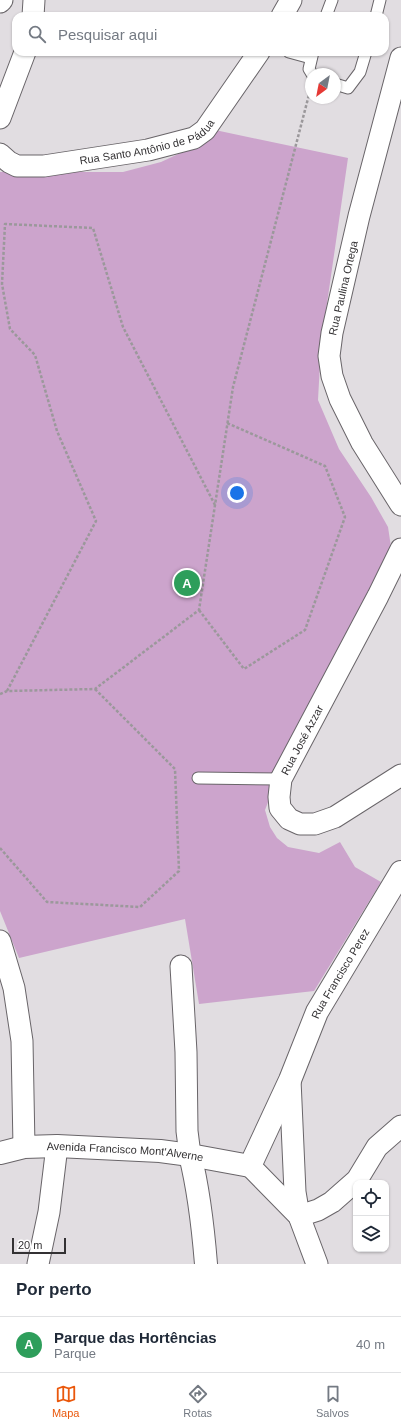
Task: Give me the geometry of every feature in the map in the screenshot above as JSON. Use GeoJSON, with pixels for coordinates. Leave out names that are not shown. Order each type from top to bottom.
{"type":"FeatureCollection","features":[{"type":"Feature","properties":{"kind":"street"},"geometry":{"type":"LineString","coordinates":[[32,12],[34,0]]}},
{"type":"Feature","properties":{"kind":"street"},"geometry":{"type":"LineString","coordinates":[[284,12],[291,0]]}},
{"type":"Feature","properties":{"kind":"street"},"geometry":{"type":"LineString","coordinates":[[0,118],[23,56]]}},
{"type":"Feature","properties":{"kind":"street","name":"Rua Santo Antônio de Pádua"},"geometry":{"type":"LineString","coordinates":[[0,154],[9,162],[17,166],[44,166],[148,150],[194,138],[205,130],[256,56]]}},
{"type":"Feature","properties":{"kind":"street","name":"Rua Paulina Ortega"},"geometry":{"type":"LineString","coordinates":[[401,58],[359,216],[332,333],[329,356],[332,376],[340,399],[362,443],[401,506]]}},
{"type":"Feature","properties":{"kind":"street","name":"Rua José Azzar"},"geometry":{"type":"LineString","coordinates":[[401,549],[281,778],[279,797],[280,808],[289,819],[300,824],[315,824],[335,817],[401,775]]}},
{"type":"Feature","properties":{"kind":"street","name":"Rua Francisco Perez"},"geometry":{"type":"LineString","coordinates":[[250,1166],[290,1080],[316,1012],[401,872]]}},
{"type":"Feature","properties":{"kind":"street"},"geometry":{"type":"LineString","coordinates":[[0,941],[14,988],[22,1041],[24,1147]]}},
{"type":"Feature","properties":{"kind":"street"},"geometry":{"type":"LineString","coordinates":[[181,966],[186,1052],[187,1131],[190,1154],[197,1183],[206,1264]]}},
{"type":"Feature","properties":{"kind":"street","name":"Rua Francisco Perez"},"geometry":{"type":"LineString","coordinates":[[290,1080],[295,1192],[299,1216]]}},
{"type":"Feature","properties":{"kind":"street"},"geometry":{"type":"LineString","coordinates":[[299,1216],[318,1210],[332,1202],[357,1180],[377,1147],[401,1126]]}},
{"type":"Feature","properties":{"kind":"street"},"geometry":{"type":"LineString","coordinates":[[38,1264],[49,1212],[57,1146]]}},
{"type":"Feature","properties":{"kind":"street","name":"Avenida Francisco Mont'Alverne"},"geometry":{"type":"LineString","coordinates":[[0,1153],[24,1147],[57,1146],[160,1151],[190,1154],[250,1166]]}},
{"type":"Feature","properties":{"kind":"street"},"geometry":{"type":"LineString","coordinates":[[250,1166],[270,1170],[295,1192]]}},
{"type":"Feature","properties":{"kind":"street"},"geometry":{"type":"LineString","coordinates":[[250,1166],[299,1216],[317,1264]]}},
{"type":"Feature","properties":{"kind":"lane"},"geometry":{"type":"LineString","coordinates":[[328,12],[332,0]]}},
{"type":"Feature","properties":{"kind":"lane"},"geometry":{"type":"LineString","coordinates":[[377,12],[380,0]]}},
{"type":"Feature","properties":{"kind":"lane"},"geometry":{"type":"LineString","coordinates":[[309,68],[312,56]]}},
{"type":"Feature","properties":{"kind":"lane"},"geometry":{"type":"LineString","coordinates":[[341,86],[348,88],[360,72],[365,56]]}},
{"type":"Feature","properties":{"kind":"lane"},"geometry":{"type":"LineString","coordinates":[[198,778],[281,778]]}},
{"type":"Feature","properties":{"kind":"path"},"geometry":{"type":"LineString","coordinates":[[0,694],[7,691],[95,689],[199,610],[233,386],[306,104]]}},
{"type":"Feature","properties":{"kind":"path"},"geometry":{"type":"LineString","coordinates":[[7,691],[96,521],[57,431],[35,354],[10,329],[2,284],[5,224],[93,228],[123,327],[215,505]]}},
{"type":"Feature","properties":{"kind":"path"},"geometry":{"type":"LineString","coordinates":[[199,610],[244,670],[305,630],[345,517],[325,466],[227,423]]}},
{"type":"Feature","properties":{"kind":"path"},"geometry":{"type":"LineString","coordinates":[[0,848],[47,902],[140,907],[179,871],[175,769],[95,689]]}},
{"type":"Feature","properties":{"kind":"shaded area"},"geometry":{"type":"Polygon","coordinates":[[[215,130],[348,158],[321,345],[318,400],[339,449],[371,497],[388,527],[391,547],[275,784],[265,810],[270,827],[277,838],[288,847],[319,853],[340,842],[355,867],[381,882],[314,991],[199,1004],[185,919],[19,958],[0,911],[0,172],[123,172],[161,162],[189,149],[215,130]]]}},
{"type":"Feature","properties":{"kind":"place","name":"Parque das Hortências"},"geometry":{"type":"Point","coordinates":[187,583]}}]}
